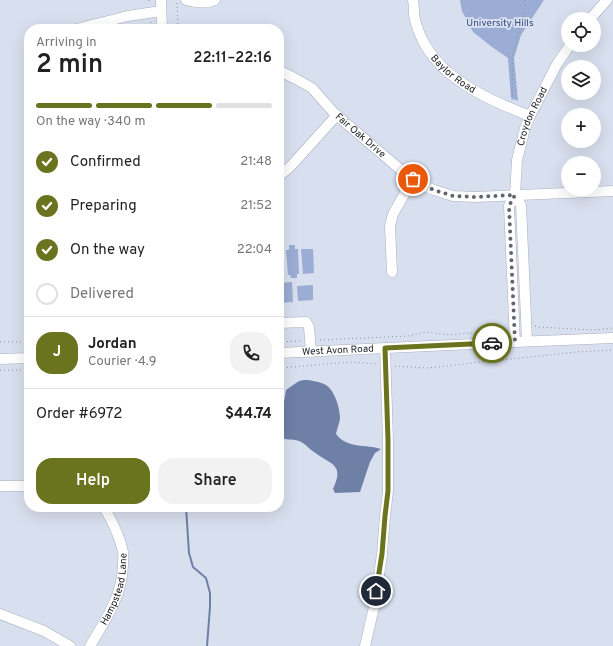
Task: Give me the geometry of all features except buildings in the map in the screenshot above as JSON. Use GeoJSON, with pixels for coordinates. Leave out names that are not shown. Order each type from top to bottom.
{"type":"FeatureCollection","features":[{"type":"Feature","properties":{"kind":"street"},"geometry":{"type":"LineString","coordinates":[[161,0],[162,24]]}},
{"type":"Feature","properties":{"kind":"street"},"geometry":{"type":"LineString","coordinates":[[186,0],[206,3],[215,0]]}},
{"type":"Feature","properties":{"kind":"street","name":"Baylor Road"},"geometry":{"type":"LineString","coordinates":[[413,0],[414,15],[418,29],[427,49],[453,77],[477,93],[530,116]]}},
{"type":"Feature","properties":{"kind":"street"},"geometry":{"type":"LineString","coordinates":[[596,12],[607,0]]}},
{"type":"Feature","properties":{"kind":"street"},"geometry":{"type":"LineString","coordinates":[[96,24],[161,10]]}},
{"type":"Feature","properties":{"kind":"street","name":"Croydon Road"},"geometry":{"type":"LineString","coordinates":[[515,342],[509,206],[515,195],[516,160],[530,116],[557,64],[565,52]]}},
{"type":"Feature","properties":{"kind":"street","name":"Fair Oak Drive"},"geometry":{"type":"LineString","coordinates":[[284,74],[312,88],[337,115],[401,170],[419,184],[434,190],[453,196],[475,197],[613,191]]}},
{"type":"Feature","properties":{"kind":"street"},"geometry":{"type":"LineString","coordinates":[[284,172],[337,115]]}},
{"type":"Feature","properties":{"kind":"street"},"geometry":{"type":"LineString","coordinates":[[392,272],[390,226],[393,214],[413,179]]}},
{"type":"Feature","properties":{"kind":"street","name":"Croydon Road"},"geometry":{"type":"LineString","coordinates":[[515,195],[521,205],[527,341]]}},
{"type":"Feature","properties":{"kind":"street"},"geometry":{"type":"LineString","coordinates":[[284,323],[306,322],[309,326],[311,352]]}},
{"type":"Feature","properties":{"kind":"street","name":"West Avon Road"},"geometry":{"type":"LineString","coordinates":[[284,353],[613,338]]}},
{"type":"Feature","properties":{"kind":"street"},"geometry":{"type":"LineString","coordinates":[[365,646],[375,603],[382,554],[388,491],[385,348]]}},
{"type":"Feature","properties":{"kind":"street"},"geometry":{"type":"LineString","coordinates":[[0,359],[24,358]]}},
{"type":"Feature","properties":{"kind":"street"},"geometry":{"type":"LineString","coordinates":[[0,486],[24,486]]}},
{"type":"Feature","properties":{"kind":"street","name":"Hampstead Lane"},"geometry":{"type":"LineString","coordinates":[[90,646],[109,613],[118,593],[123,572],[123,553],[114,526],[107,512]]}},
{"type":"Feature","properties":{"kind":"street"},"geometry":{"type":"LineString","coordinates":[[0,614],[44,631],[70,646]]}},
{"type":"Feature","properties":{"kind":"path"},"geometry":{"type":"LineString","coordinates":[[149,0],[150,4]]}},
{"type":"Feature","properties":{"kind":"path"},"geometry":{"type":"LineString","coordinates":[[177,0],[178,24]]}},
{"type":"Feature","properties":{"kind":"path"},"geometry":{"type":"LineString","coordinates":[[512,109],[512,69],[514,50],[523,17],[525,0]]}},
{"type":"Feature","properties":{"kind":"path"},"geometry":{"type":"LineString","coordinates":[[532,324],[538,327],[546,328],[593,330],[613,328]]}},
{"type":"Feature","properties":{"kind":"path"},"geometry":{"type":"LineString","coordinates":[[284,342],[408,336],[426,332],[450,335],[482,333],[506,328]]}},
{"type":"Feature","properties":{"kind":"path"},"geometry":{"type":"LineString","coordinates":[[0,342],[24,342]]}},
{"type":"Feature","properties":{"kind":"path"},"geometry":{"type":"LineString","coordinates":[[284,368],[351,362],[427,368],[576,352],[613,350]]}},
{"type":"Feature","properties":{"kind":"path"},"geometry":{"type":"LineString","coordinates":[[0,370],[24,370]]}},
{"type":"Feature","properties":{"kind":"green space","name":"University Hills"},"geometry":{"type":"Polygon","coordinates":[[[460,0],[544,0],[521,35],[514,58],[518,101],[511,98],[508,58],[473,32],[462,11],[460,0]]]}},
{"type":"Feature","properties":{"kind":"green space"},"geometry":{"type":"Polygon","coordinates":[[[289,245],[295,245],[295,249],[298,249],[299,274],[297,274],[297,278],[291,278],[290,275],[288,275],[286,250],[289,250],[289,245]]]}},
{"type":"Feature","properties":{"kind":"green space"},"geometry":{"type":"Polygon","coordinates":[[[301,249],[313,249],[314,273],[303,274],[301,249]]]}},
{"type":"Feature","properties":{"kind":"green space"},"geometry":{"type":"Polygon","coordinates":[[[292,282],[293,302],[284,303],[284,283],[292,282]]]}},
{"type":"Feature","properties":{"kind":"green space"},"geometry":{"type":"Polygon","coordinates":[[[313,285],[313,300],[298,301],[297,286],[313,285]]]}},
{"type":"Feature","properties":{"kind":"shaded area"},"geometry":{"type":"Polygon","coordinates":[[[299,381],[315,381],[326,385],[332,391],[339,410],[340,419],[336,434],[340,439],[351,444],[381,449],[375,453],[370,462],[360,492],[335,493],[333,489],[336,481],[337,470],[334,466],[301,442],[284,438],[284,402],[286,390],[299,381]]]}},
{"type":"Feature","properties":{"kind":"waterway"},"geometry":{"type":"LineString","coordinates":[[186,512],[189,553],[193,567],[206,578],[210,593],[207,646]]}},
{"type":"Feature","properties":{"kind":"way so far"},"geometry":{"type":"LineString","coordinates":[[413,179],[419,184],[453,196],[475,197],[515,195],[509,206],[515,342],[492,343]]}},
{"type":"Feature","properties":{"kind":"route"},"geometry":{"type":"LineString","coordinates":[[376,591],[382,554],[388,491],[385,348],[492,343]]}}]}
